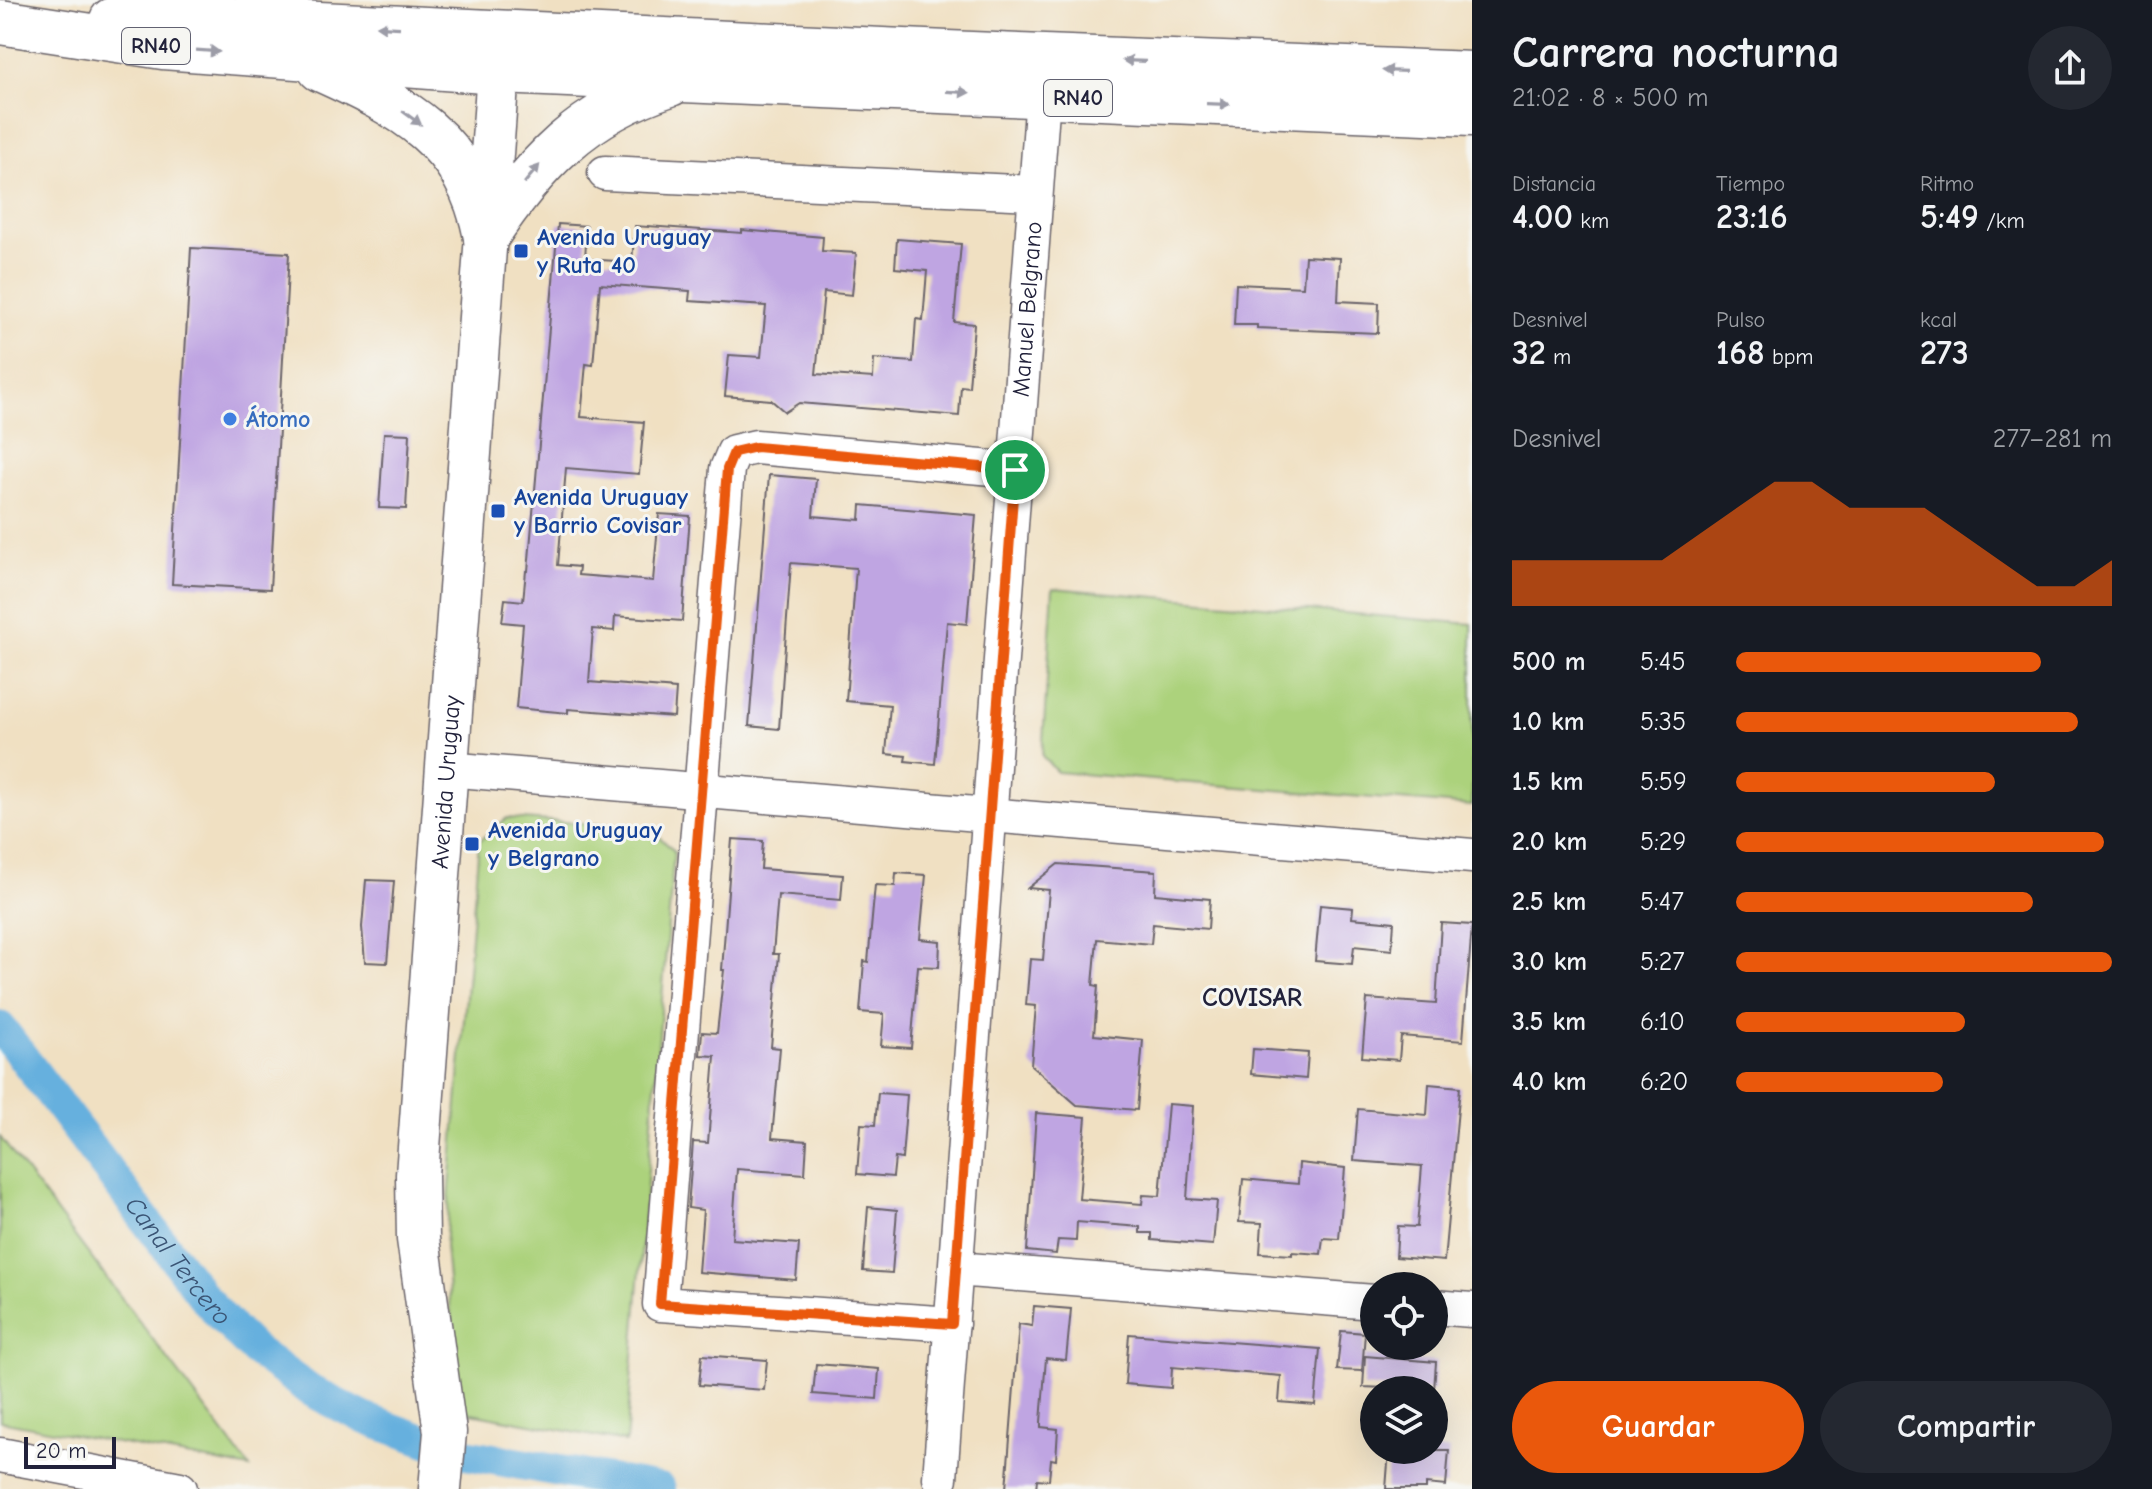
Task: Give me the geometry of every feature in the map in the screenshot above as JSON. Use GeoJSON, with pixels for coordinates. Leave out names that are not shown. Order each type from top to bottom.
{"type":"FeatureCollection","features":[{"type":"Feature","properties":{"kind":"highway","name":"RN40"},"geometry":{"type":"LineString","coordinates":[[10,23],[168,17],[1472,74]]}},
{"type":"Feature","properties":{"kind":"highway","name":"RN40"},"geometry":{"type":"LineString","coordinates":[[10,23],[163,47],[498,72],[1472,114]]}},
{"type":"Feature","properties":{"kind":"highway"},"geometry":{"type":"LineString","coordinates":[[465,31],[485,48],[498,72],[518,61],[554,53],[912,67],[947,53]]}},
{"type":"Feature","properties":{"kind":"highway"},"geometry":{"type":"LineString","coordinates":[[293,57],[359,87],[426,128],[465,174],[477,200],[486,237]]}},
{"type":"Feature","properties":{"kind":"highway"},"geometry":{"type":"LineString","coordinates":[[486,237],[511,199],[541,163],[575,133],[638,94],[684,80]]}},
{"type":"Feature","properties":{"kind":"main road","name":"Avenida Uruguay"},"geometry":{"type":"LineString","coordinates":[[443,1461],[418,1239],[417,1175],[498,72]]}},
{"type":"Feature","properties":{"kind":"street","name":"Manuel Belgrano"},"geometry":{"type":"LineString","coordinates":[[940,1478],[1043,96]]}},
{"type":"Feature","properties":{"kind":"street"},"geometry":{"type":"LineString","coordinates":[[605,173],[1035,193]]}},
{"type":"Feature","properties":{"kind":"street"},"geometry":{"type":"LineString","coordinates":[[952,1324],[660,1304],[727,469],[734,452],[756,447],[1015,470]]}},
{"type":"Feature","properties":{"kind":"street"},"geometry":{"type":"LineString","coordinates":[[447,769],[1472,856]]}},
{"type":"Feature","properties":{"kind":"street"},"geometry":{"type":"LineString","coordinates":[[956,1269],[1360,1301]]}},
{"type":"Feature","properties":{"kind":"street"},"geometry":{"type":"LineString","coordinates":[[1448,1308],[1472,1310]]}},
{"type":"Feature","properties":{"kind":"street"},"geometry":{"type":"LineString","coordinates":[[0,1455],[180,1489]]}},
{"type":"Feature","properties":{"kind":"green space"},"geometry":{"type":"Polygon","coordinates":[[[1053,588],[1472,624],[1472,806],[1057,772],[1042,756],[1053,588]]]}},
{"type":"Feature","properties":{"kind":"green space"},"geometry":{"type":"Polygon","coordinates":[[[507,818],[650,828],[674,851],[626,1442],[466,1412],[459,1404],[445,1246],[479,841],[507,818]]]}},
{"type":"Feature","properties":{"kind":"green space"},"geometry":{"type":"Polygon","coordinates":[[[0,1137],[250,1468],[0,1421],[0,1137]]]}},
{"type":"Feature","properties":{"kind":"building"},"geometry":{"type":"Polygon","coordinates":[[[558,224],[587,226],[585,259],[632,262],[635,226],[823,237],[822,251],[856,253],[852,295],[824,292],[816,374],[873,378],[874,359],[913,362],[916,319],[923,320],[927,271],[895,268],[897,239],[961,244],[954,322],[974,324],[969,387],[961,386],[959,416],[799,403],[785,412],[771,400],[725,396],[729,355],[761,357],[766,306],[689,301],[690,291],[600,284],[593,365],[586,364],[581,417],[644,422],[639,474],[566,468],[558,565],[579,567],[578,575],[653,581],[659,514],[690,516],[682,621],[615,616],[614,631],[593,629],[589,682],[676,689],[674,717],[516,708],[523,624],[502,622],[505,599],[523,601],[528,571],[558,224]]]}},
{"type":"Feature","properties":{"kind":"building","name":"Átomo"},"geometry":{"type":"Polygon","coordinates":[[[191,248],[289,253],[270,589],[172,584],[191,248]]]}},
{"type":"Feature","properties":{"kind":"building"},"geometry":{"type":"Polygon","coordinates":[[[1305,256],[1340,258],[1338,301],[1379,303],[1378,333],[1234,325],[1236,284],[1303,287],[1305,256]]]}},
{"type":"Feature","properties":{"kind":"building"},"geometry":{"type":"Polygon","coordinates":[[[384,433],[410,434],[406,509],[379,508],[384,433]]]}},
{"type":"Feature","properties":{"kind":"building"},"geometry":{"type":"Polygon","coordinates":[[[769,475],[816,479],[813,516],[860,520],[861,505],[976,515],[967,624],[947,622],[935,764],[905,761],[906,756],[886,754],[890,705],[846,701],[856,568],[791,563],[779,729],[749,726],[769,475]]]}},
{"type":"Feature","properties":{"kind":"building"},"geometry":{"type":"Polygon","coordinates":[[[732,839],[763,841],[761,869],[843,875],[841,900],[778,895],[773,954],[779,954],[771,1047],[780,1048],[772,1138],[807,1141],[805,1174],[737,1169],[732,1239],[799,1244],[796,1280],[698,1272],[703,1210],[688,1208],[693,1142],[708,1143],[715,1056],[700,1055],[702,1032],[717,1033],[732,839]]]}},
{"type":"Feature","properties":{"kind":"building"},"geometry":{"type":"Polygon","coordinates":[[[1058,864],[1156,871],[1155,894],[1210,899],[1208,929],[1153,924],[1151,944],[1097,939],[1093,985],[1098,986],[1094,1035],[1143,1040],[1137,1110],[1077,1105],[1031,1065],[1036,1006],[1026,1005],[1030,959],[1043,960],[1049,890],[1028,888],[1058,864]]]}},
{"type":"Feature","properties":{"kind":"building"},"geometry":{"type":"Polygon","coordinates":[[[896,873],[926,875],[920,939],[940,941],[939,967],[918,966],[911,1048],[881,1046],[884,1014],[860,1012],[875,885],[895,886],[896,873]]]}},
{"type":"Feature","properties":{"kind":"building"},"geometry":{"type":"Polygon","coordinates":[[[366,880],[394,881],[387,963],[365,962],[362,927],[366,880]]]}},
{"type":"Feature","properties":{"kind":"building"},"geometry":{"type":"Polygon","coordinates":[[[1320,905],[1353,908],[1352,918],[1394,922],[1392,950],[1354,946],[1352,964],[1315,961],[1320,905]]]}},
{"type":"Feature","properties":{"kind":"building"},"geometry":{"type":"Polygon","coordinates":[[[1441,923],[1472,925],[1463,1041],[1401,1036],[1399,1060],[1362,1057],[1367,999],[1436,1004],[1441,923]]]}},
{"type":"Feature","properties":{"kind":"building"},"geometry":{"type":"Polygon","coordinates":[[[1253,1049],[1308,1053],[1306,1079],[1251,1074],[1253,1049]]]}},
{"type":"Feature","properties":{"kind":"building"},"geometry":{"type":"Polygon","coordinates":[[[1429,1084],[1460,1087],[1444,1261],[1396,1257],[1398,1226],[1417,1227],[1422,1166],[1354,1161],[1358,1109],[1427,1115],[1429,1084]]]}},
{"type":"Feature","properties":{"kind":"building"},"geometry":{"type":"Polygon","coordinates":[[[878,1093],[907,1095],[902,1159],[895,1158],[893,1177],[857,1174],[861,1124],[875,1125],[878,1093]]]}},
{"type":"Feature","properties":{"kind":"building"},"geometry":{"type":"Polygon","coordinates":[[[1168,1104],[1193,1106],[1187,1199],[1217,1201],[1213,1245],[1152,1240],[1152,1233],[1140,1233],[1140,1227],[1077,1222],[1076,1241],[1058,1240],[1056,1254],[1027,1251],[1036,1113],[1086,1117],[1079,1199],[1142,1204],[1143,1195],[1160,1196],[1168,1104]]]}},
{"type":"Feature","properties":{"kind":"building"},"geometry":{"type":"Polygon","coordinates":[[[1299,1163],[1345,1168],[1339,1239],[1323,1238],[1321,1254],[1260,1253],[1262,1223],[1239,1222],[1243,1179],[1298,1184],[1299,1163]]]}},
{"type":"Feature","properties":{"kind":"building"},"geometry":{"type":"Polygon","coordinates":[[[868,1207],[897,1210],[892,1273],[863,1271],[868,1207]]]}},
{"type":"Feature","properties":{"kind":"building"},"geometry":{"type":"Polygon","coordinates":[[[1034,1306],[1071,1309],[1066,1360],[1046,1358],[1041,1427],[1058,1429],[1056,1460],[1051,1459],[1049,1480],[1037,1479],[1036,1489],[1006,1489],[1019,1324],[1032,1326],[1034,1306]]]}},
{"type":"Feature","properties":{"kind":"building"},"geometry":{"type":"Polygon","coordinates":[[[1341,1331],[1360,1333],[1362,1371],[1337,1370],[1341,1331]]]}},
{"type":"Feature","properties":{"kind":"building"},"geometry":{"type":"Polygon","coordinates":[[[1129,1334],[1320,1349],[1315,1405],[1279,1402],[1281,1376],[1172,1367],[1171,1388],[1125,1384],[1129,1334]]]}},
{"type":"Feature","properties":{"kind":"building"},"geometry":{"type":"Polygon","coordinates":[[[702,1355],[767,1360],[764,1390],[699,1385],[702,1355]]]}},
{"type":"Feature","properties":{"kind":"building"},"geometry":{"type":"Polygon","coordinates":[[[1365,1360],[1436,1362],[1435,1376],[1364,1376],[1365,1360]]]}},
{"type":"Feature","properties":{"kind":"building"},"geometry":{"type":"Polygon","coordinates":[[[816,1364],[879,1369],[877,1399],[813,1394],[816,1364]]]}},
{"type":"Feature","properties":{"kind":"building"},"geometry":{"type":"Polygon","coordinates":[[[1388,1464],[1448,1464],[1446,1486],[1426,1484],[1426,1489],[1386,1489],[1388,1464]]]}},
{"type":"Feature","properties":{"kind":"waterway","name":"Canal Tercero"},"geometry":{"type":"LineString","coordinates":[[0,1027],[202,1295],[254,1350],[311,1391],[366,1419],[460,1453],[660,1489]]}},
{"type":"Feature","properties":{"kind":"place","name":"Avenida Uruguay y Ruta 40"},"geometry":{"type":"Point","coordinates":[521,251]}},
{"type":"Feature","properties":{"kind":"place","name":"Átomo"},"geometry":{"type":"Point","coordinates":[230,419]}},
{"type":"Feature","properties":{"kind":"place","name":"Avenida Uruguay y Barrio Covisar"},"geometry":{"type":"Point","coordinates":[498,511]}},
{"type":"Feature","properties":{"kind":"place","name":"Avenida Uruguay y Belgrano"},"geometry":{"type":"Point","coordinates":[472,844]}},
{"type":"Feature","properties":{"kind":"district","name":"COVISAR"},"geometry":{"type":"Point","coordinates":[1252,998]}},
{"type":"Feature","properties":{"kind":"route"},"geometry":{"type":"LineString","coordinates":[[756,447],[1015,470],[952,1324],[660,1304],[727,469],[734,452],[756,447]]}}]}
